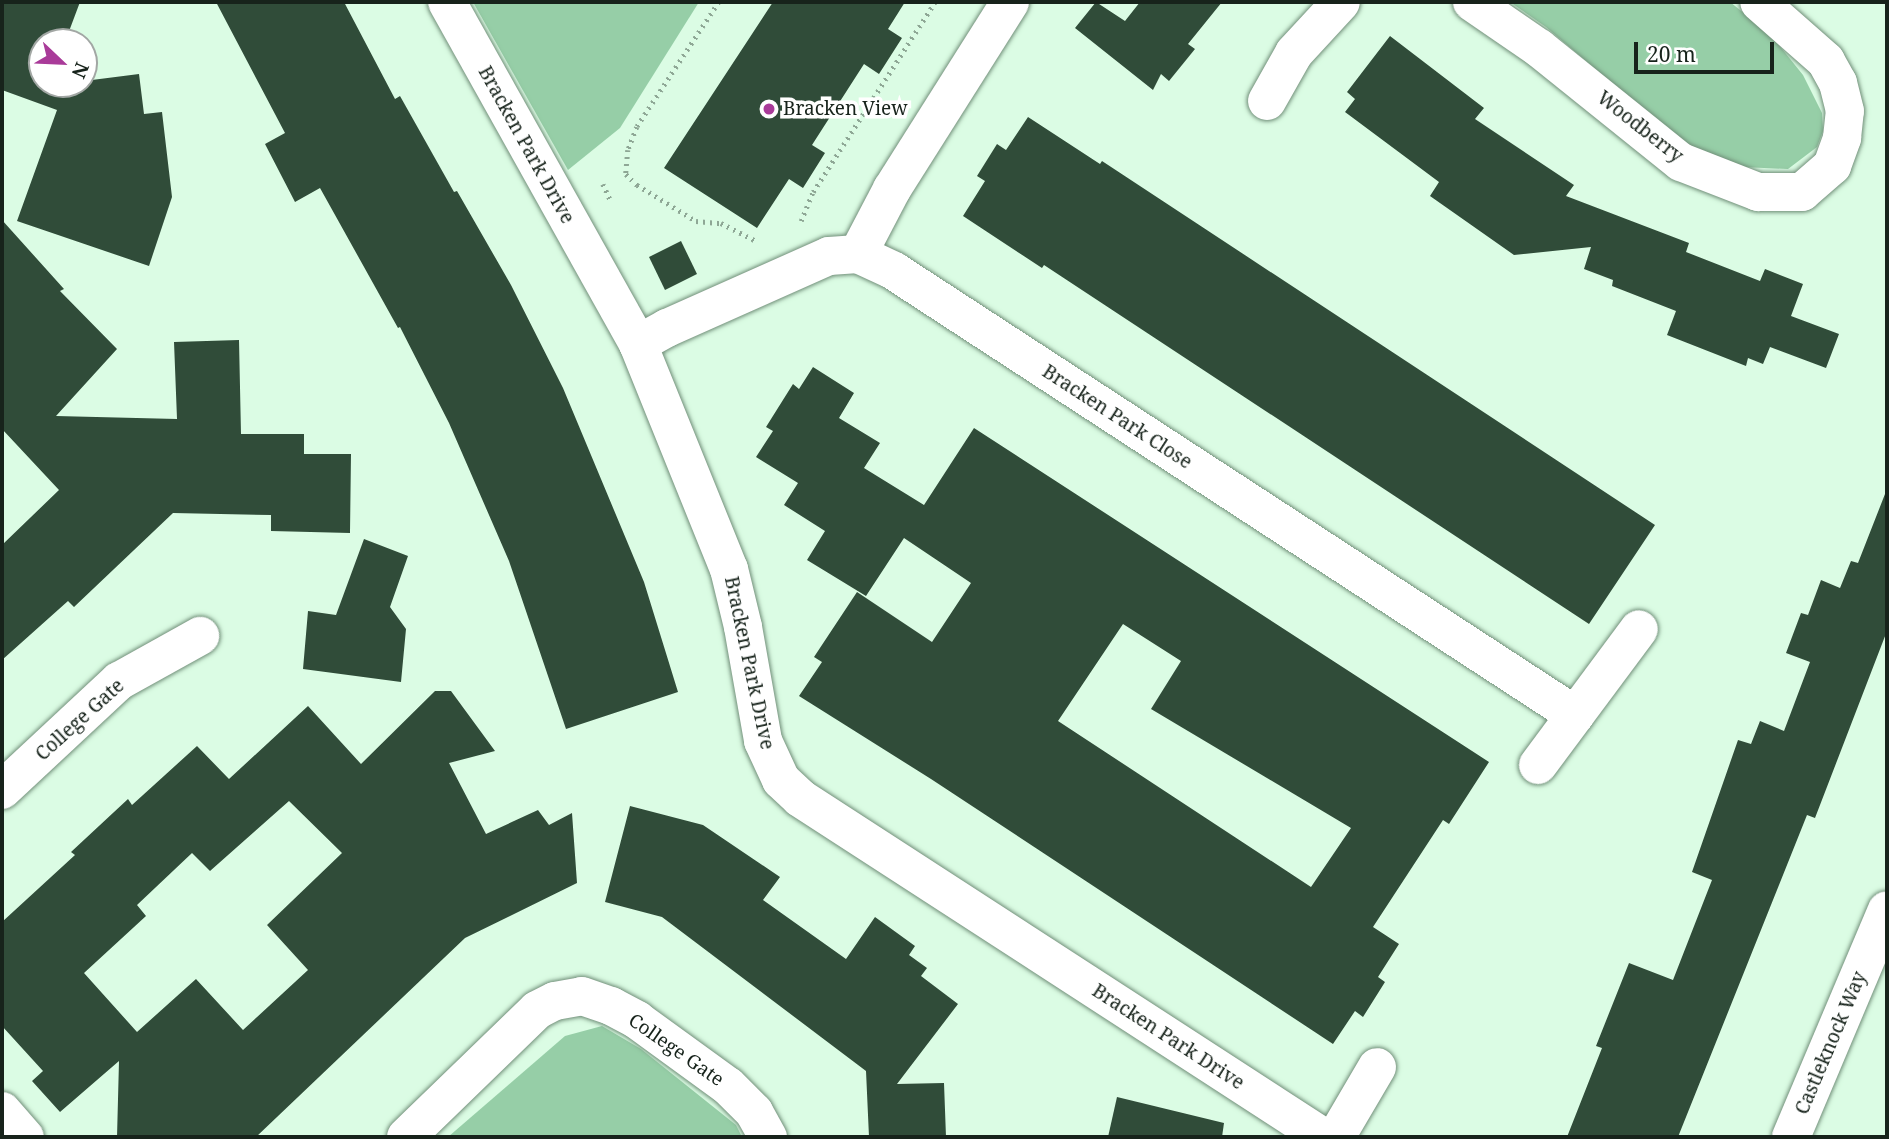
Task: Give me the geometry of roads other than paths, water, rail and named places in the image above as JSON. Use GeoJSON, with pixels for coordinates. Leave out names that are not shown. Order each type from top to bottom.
{"type":"FeatureCollection","features":[{"type":"Feature","properties":{"kind":"street","name":"Bracken Park Drive"},"geometry":{"type":"LineString","coordinates":[[447,2],[638,344],[729,569],[743,627],[763,741],[781,780],[800,798],[1323,1137]]}},
{"type":"Feature","properties":{"kind":"street"},"geometry":{"type":"LineString","coordinates":[[638,344],[829,256],[858,254],[892,190],[1010,2]]}},
{"type":"Feature","properties":{"kind":"street"},"geometry":{"type":"LineString","coordinates":[[1267,101],[1294,53],[1341,2]]}},
{"type":"Feature","properties":{"kind":"street","name":"Woodberry"},"geometry":{"type":"LineString","coordinates":[[1472,2],[1545,52],[1681,162],[1758,192],[1802,192],[1832,166],[1842,138],[1845,111],[1838,83],[1826,61],[1759,2]]}},
{"type":"Feature","properties":{"kind":"street","name":"Bracken Park Close"},"geometry":{"type":"LineString","coordinates":[[858,254],[894,271],[1576,715]]}},
{"type":"Feature","properties":{"kind":"street"},"geometry":{"type":"LineString","coordinates":[[1538,765],[1639,629]]}},
{"type":"Feature","properties":{"kind":"street","name":"College Gate"},"geometry":{"type":"LineString","coordinates":[[2,790],[118,681],[200,636]]}},
{"type":"Feature","properties":{"kind":"street","name":"Castleknock Way"},"geometry":{"type":"LineString","coordinates":[[1791,1137],[1887,910]]}},
{"type":"Feature","properties":{"kind":"street","name":"College Gate"},"geometry":{"type":"LineString","coordinates":[[406,1137],[537,1010],[555,1000],[582,996],[611,1006],[637,1020],[728,1086],[754,1112],[768,1137]]}},
{"type":"Feature","properties":{"kind":"street"},"geometry":{"type":"LineString","coordinates":[[1336,1137],[1377,1067]]}},
{"type":"Feature","properties":{"kind":"street"},"geometry":{"type":"LineString","coordinates":[[2,1111],[25,1137]]}},
{"type":"Feature","properties":{"kind":"place","name":"Bracken View"},"geometry":{"type":"Point","coordinates":[769,109]}}]}
